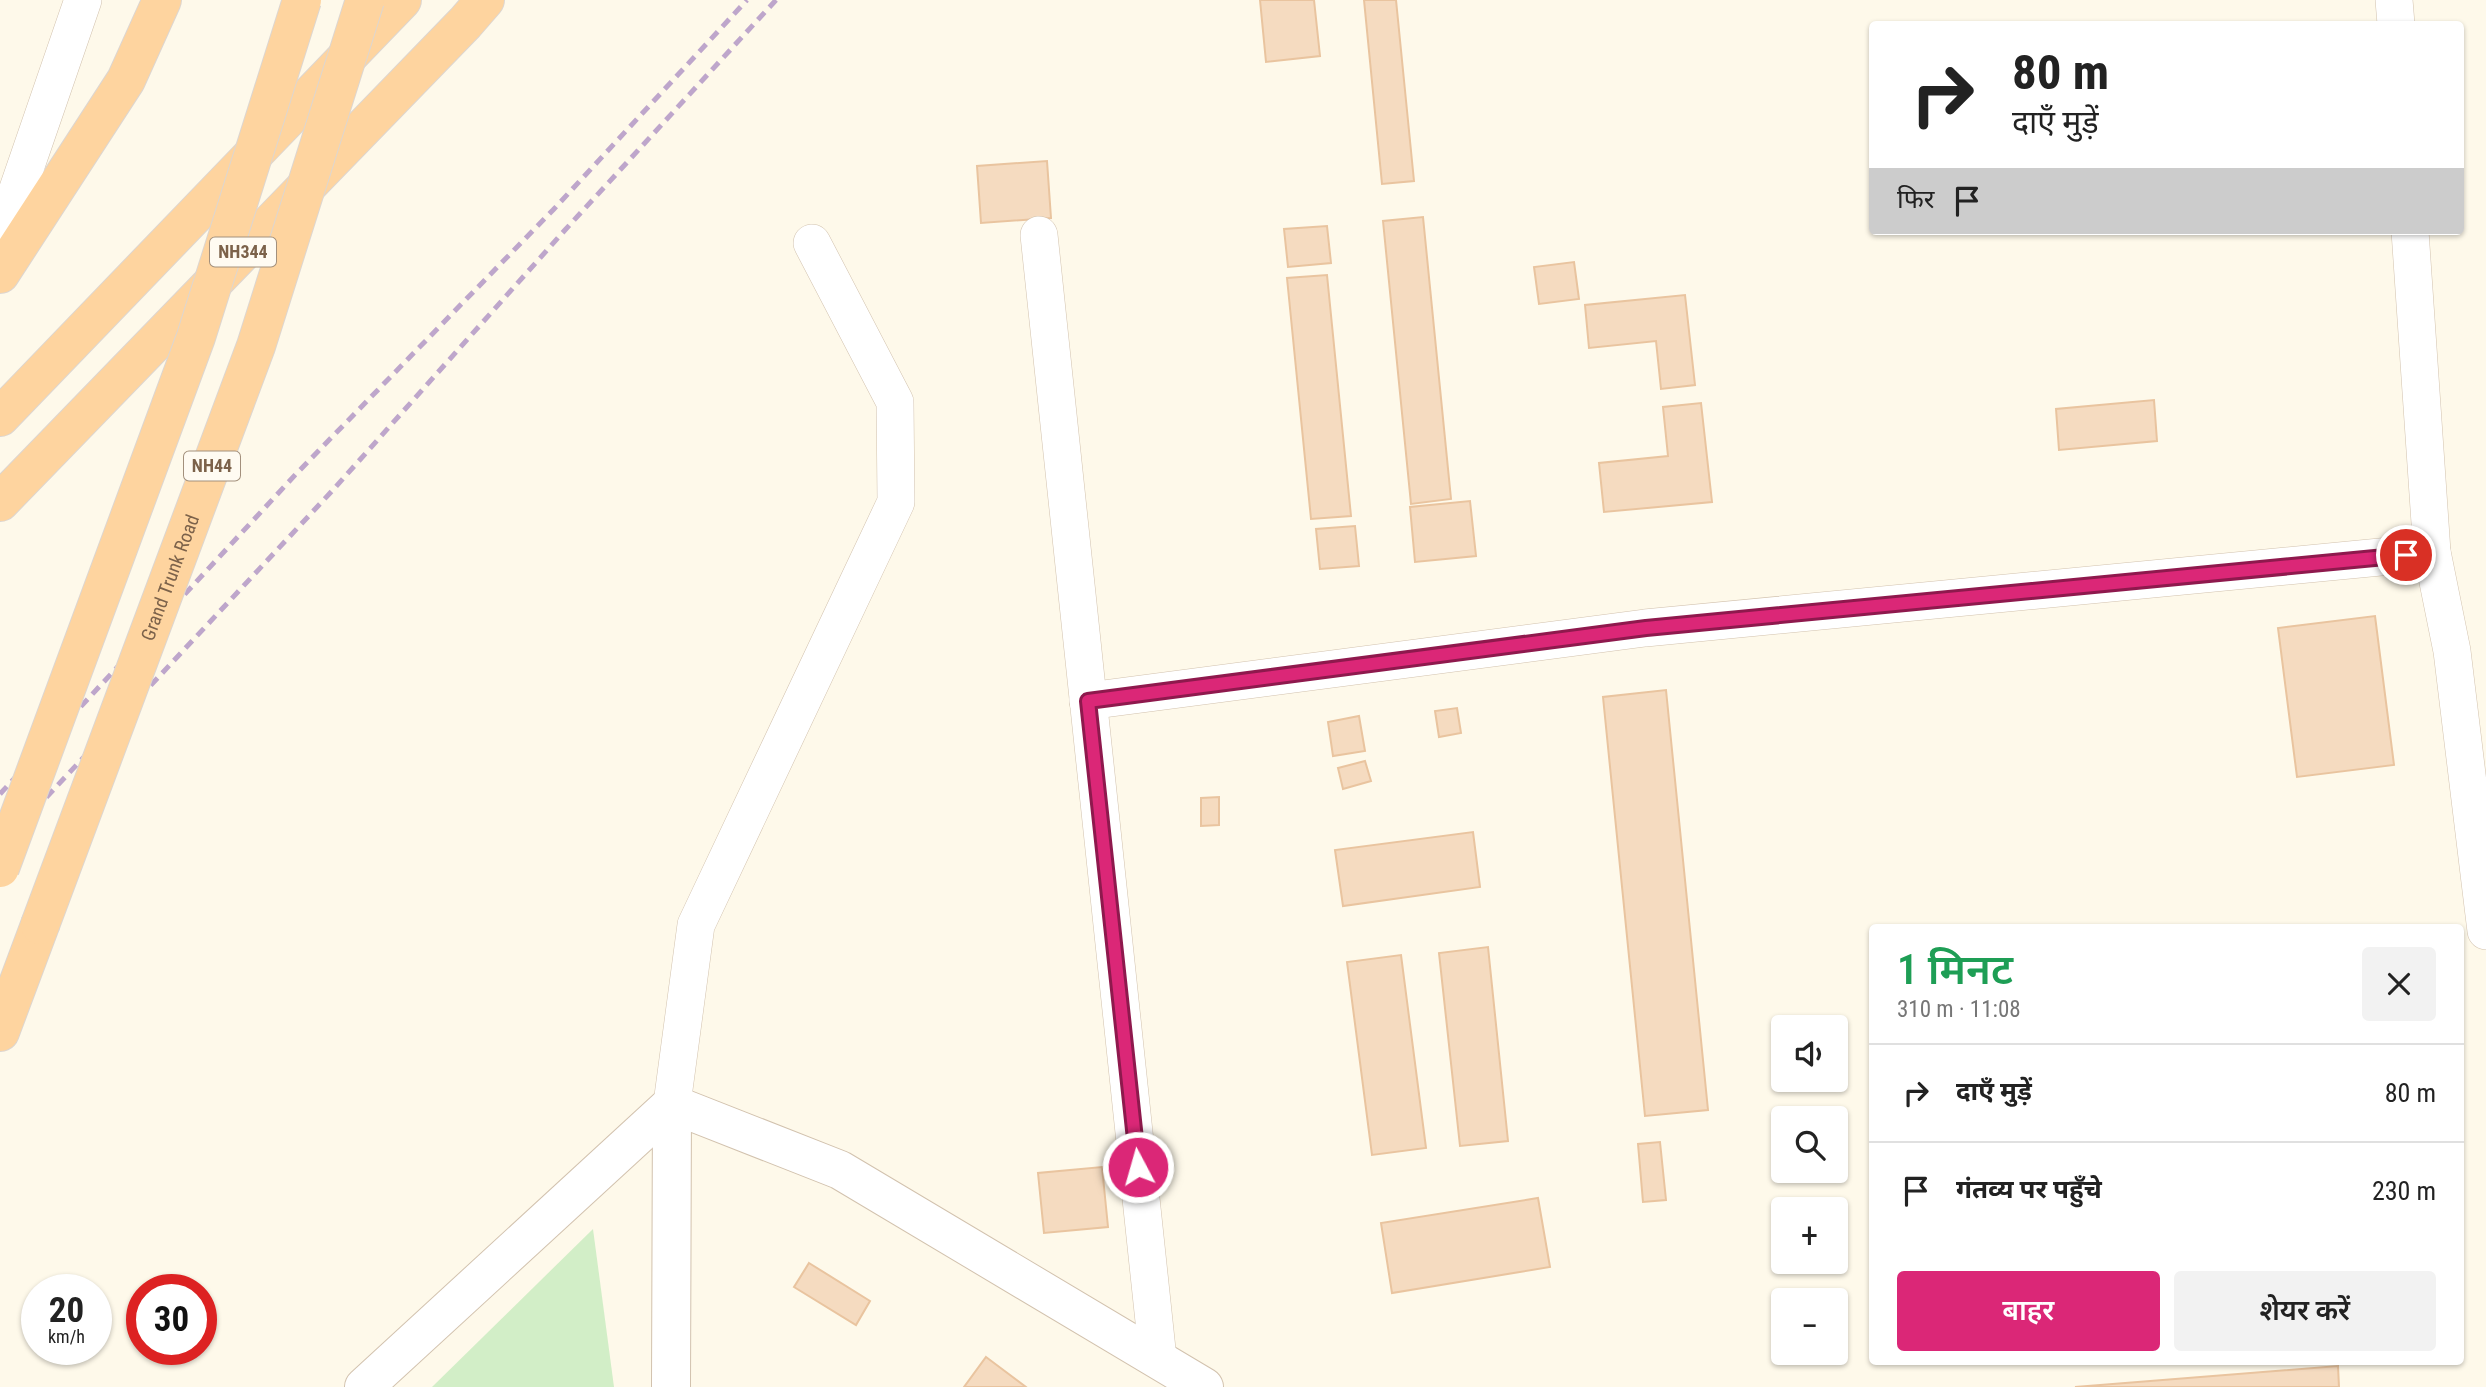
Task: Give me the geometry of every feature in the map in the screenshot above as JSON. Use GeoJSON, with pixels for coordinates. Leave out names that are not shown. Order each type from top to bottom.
{"type":"FeatureCollection","features":[{"type":"Feature","properties":{"kind":"highway"},"geometry":{"type":"LineString","coordinates":[[0,274],[125,80],[162,0]]}},
{"type":"Feature","properties":{"kind":"highway","name":"NH44"},"geometry":{"type":"LineString","coordinates":[[0,868],[196,337],[303,0]]}},
{"type":"Feature","properties":{"kind":"highway","name":"Grand Trunk Road"},"geometry":{"type":"LineString","coordinates":[[0,1032],[256,346],[365,0]]}},
{"type":"Feature","properties":{"kind":"highway"},"geometry":{"type":"LineString","coordinates":[[0,417],[402,0]]}},
{"type":"Feature","properties":{"kind":"highway","name":"NH344"},"geometry":{"type":"LineString","coordinates":[[0,502],[485,0]]}},
{"type":"Feature","properties":{"kind":"street"},"geometry":{"type":"LineString","coordinates":[[0,241],[83,0]]}},
{"type":"Feature","properties":{"kind":"street"},"geometry":{"type":"LineString","coordinates":[[2395,0],[2396,21]]}},
{"type":"Feature","properties":{"kind":"street"},"geometry":{"type":"LineString","coordinates":[[1039,235],[1158,1359]]}},
{"type":"Feature","properties":{"kind":"street"},"geometry":{"type":"LineString","coordinates":[[2410,235],[2432,552],[2452,651],[2486,931]]}},
{"type":"Feature","properties":{"kind":"street"},"geometry":{"type":"LineString","coordinates":[[671,1387],[672,1104],[696,925],[896,502],[895,402],[812,243]]}},
{"type":"Feature","properties":{"kind":"street"},"geometry":{"type":"LineString","coordinates":[[1088,701],[1646,628],[2432,552]]}},
{"type":"Feature","properties":{"kind":"street"},"geometry":{"type":"LineString","coordinates":[[672,1104],[840,1170],[1204,1387]]}},
{"type":"Feature","properties":{"kind":"street"},"geometry":{"type":"LineString","coordinates":[[364,1387],[672,1104]]}},
{"type":"Feature","properties":{"kind":"green space"},"geometry":{"type":"Polygon","coordinates":[[[593,1229],[614,1387],[432,1387],[593,1229]]]}},
{"type":"Feature","properties":{"kind":"building"},"geometry":{"type":"Polygon","coordinates":[[[1260,0],[1314,0],[1320,56],[1266,62],[1260,0]]]}},
{"type":"Feature","properties":{"kind":"building"},"geometry":{"type":"Polygon","coordinates":[[[1364,0],[1396,0],[1414,181],[1382,184],[1364,0]]]}},
{"type":"Feature","properties":{"kind":"building"},"geometry":{"type":"Polygon","coordinates":[[[1047,161],[1051,218],[981,223],[977,166],[1047,161]]]}},
{"type":"Feature","properties":{"kind":"building"},"geometry":{"type":"Polygon","coordinates":[[[1423,217],[1451,499],[1411,504],[1383,221],[1423,217]]]}},
{"type":"Feature","properties":{"kind":"building"},"geometry":{"type":"Polygon","coordinates":[[[1327,226],[1331,263],[1288,267],[1284,229],[1327,226]]]}},
{"type":"Feature","properties":{"kind":"building"},"geometry":{"type":"Polygon","coordinates":[[[1574,262],[1579,299],[1539,304],[1534,267],[1574,262]]]}},
{"type":"Feature","properties":{"kind":"building"},"geometry":{"type":"Polygon","coordinates":[[[1327,275],[1351,516],[1311,519],[1287,278],[1327,275]]]}},
{"type":"Feature","properties":{"kind":"building"},"geometry":{"type":"Polygon","coordinates":[[[1685,295],[1695,385],[1661,389],[1656,341],[1589,348],[1585,305],[1685,295]]]}},
{"type":"Feature","properties":{"kind":"building"},"geometry":{"type":"Polygon","coordinates":[[[2154,400],[2157,441],[2059,450],[2056,409],[2154,400]]]}},
{"type":"Feature","properties":{"kind":"building"},"geometry":{"type":"Polygon","coordinates":[[[1701,403],[1712,502],[1604,512],[1599,463],[1668,456],[1663,407],[1701,403]]]}},
{"type":"Feature","properties":{"kind":"building"},"geometry":{"type":"Polygon","coordinates":[[[1470,501],[1476,556],[1415,562],[1410,507],[1470,501]]]}},
{"type":"Feature","properties":{"kind":"building"},"geometry":{"type":"Polygon","coordinates":[[[1355,526],[1359,566],[1320,569],[1316,529],[1355,526]]]}},
{"type":"Feature","properties":{"kind":"building"},"geometry":{"type":"Polygon","coordinates":[[[2375,616],[2394,765],[2297,777],[2278,628],[2375,616]]]}},
{"type":"Feature","properties":{"kind":"building"},"geometry":{"type":"Polygon","coordinates":[[[1666,690],[1708,1110],[1645,1116],[1603,697],[1666,690]]]}},
{"type":"Feature","properties":{"kind":"building"},"geometry":{"type":"Polygon","coordinates":[[[1457,708],[1461,733],[1439,737],[1435,711],[1457,708]]]}},
{"type":"Feature","properties":{"kind":"building"},"geometry":{"type":"Polygon","coordinates":[[[1359,716],[1365,751],[1333,756],[1328,722],[1359,716]]]}},
{"type":"Feature","properties":{"kind":"building"},"geometry":{"type":"Polygon","coordinates":[[[1365,761],[1371,781],[1343,789],[1338,768],[1365,761]]]}},
{"type":"Feature","properties":{"kind":"building"},"geometry":{"type":"Polygon","coordinates":[[[1219,797],[1219,825],[1201,826],[1201,798],[1219,797]]]}},
{"type":"Feature","properties":{"kind":"building"},"geometry":{"type":"Polygon","coordinates":[[[1473,832],[1480,887],[1343,906],[1335,850],[1473,832]]]}},
{"type":"Feature","properties":{"kind":"building"},"geometry":{"type":"Polygon","coordinates":[[[1488,947],[1508,1141],[1460,1146],[1439,953],[1488,947]]]}},
{"type":"Feature","properties":{"kind":"building"},"geometry":{"type":"Polygon","coordinates":[[[1401,955],[1426,1148],[1372,1155],[1347,962],[1401,955]]]}},
{"type":"Feature","properties":{"kind":"building"},"geometry":{"type":"Polygon","coordinates":[[[1660,1142],[1666,1200],[1643,1202],[1638,1144],[1660,1142]]]}},
{"type":"Feature","properties":{"kind":"building"},"geometry":{"type":"Polygon","coordinates":[[[1102,1167],[1108,1227],[1044,1233],[1038,1173],[1102,1167]]]}},
{"type":"Feature","properties":{"kind":"building"},"geometry":{"type":"Polygon","coordinates":[[[1538,1198],[1550,1267],[1392,1293],[1381,1223],[1538,1198]]]}},
{"type":"Feature","properties":{"kind":"building"},"geometry":{"type":"Polygon","coordinates":[[[809,1263],[870,1301],[856,1325],[794,1287],[809,1263]]]}},
{"type":"Feature","properties":{"kind":"building"},"geometry":{"type":"Polygon","coordinates":[[[986,1357],[1026,1387],[964,1387],[986,1357]]]}},
{"type":"Feature","properties":{"kind":"building"},"geometry":{"type":"Polygon","coordinates":[[[2338,1366],[2339,1387],[2075,1387],[2338,1366]]]}},
{"type":"Feature","properties":{"kind":"railway"},"geometry":{"type":"LineString","coordinates":[[0,794],[296,474],[553,210],[747,0]]}},
{"type":"Feature","properties":{"kind":"railway"},"geometry":{"type":"LineString","coordinates":[[0,847],[332,491],[565,230],[776,0]]}},
{"type":"Feature","properties":{"kind":"route"},"geometry":{"type":"LineString","coordinates":[[1138,1167],[1088,701],[1646,628],[2406,555]]}}]}
